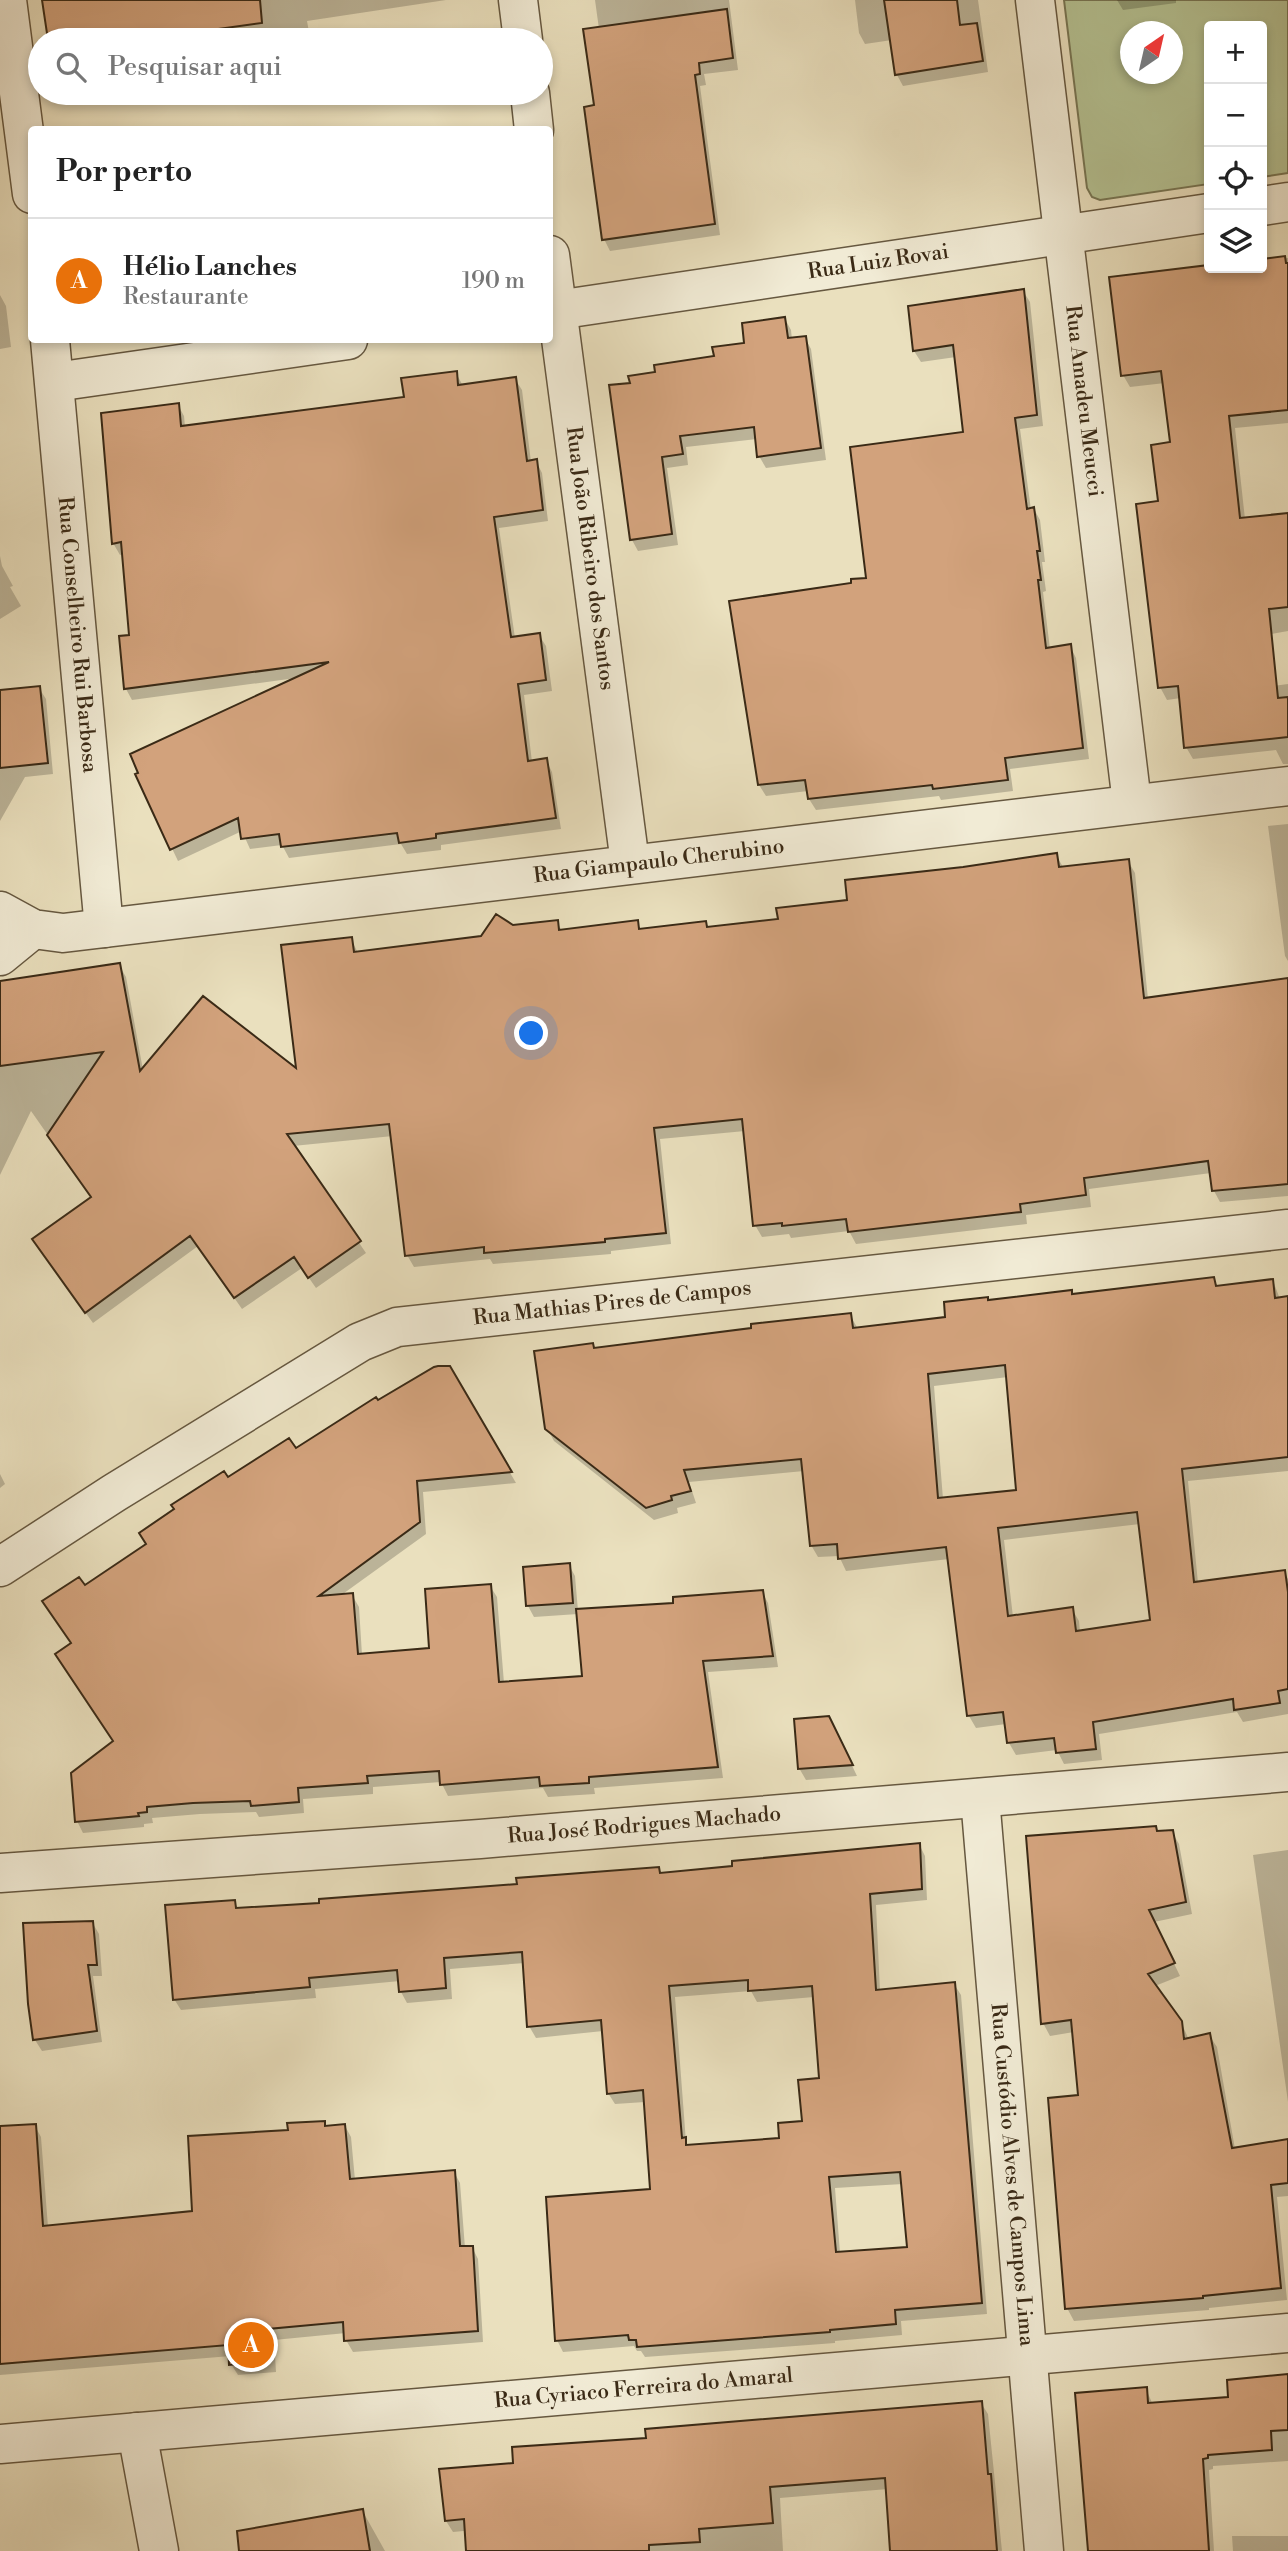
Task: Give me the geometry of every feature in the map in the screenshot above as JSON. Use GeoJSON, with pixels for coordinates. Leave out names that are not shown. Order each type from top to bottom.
{"type":"FeatureCollection","features":[{"type":"Feature","properties":{"kind":"street"},"geometry":{"type":"LineString","coordinates":[[7,0],[28,163]]}},
{"type":"Feature","properties":{"kind":"street"},"geometry":{"type":"LineString","coordinates":[[518,0],[522,28]]}},
{"type":"Feature","properties":{"kind":"street","name":"Rua Amadeu Meucci"},"geometry":{"type":"LineString","coordinates":[[1035,0],[1132,803]]}},
{"type":"Feature","properties":{"kind":"street"},"geometry":{"type":"LineString","coordinates":[[531,105],[534,126]]}},
{"type":"Feature","properties":{"kind":"street"},"geometry":{"type":"LineString","coordinates":[[1267,205],[1288,202]]}},
{"type":"Feature","properties":{"kind":"street","name":"Rua Luiz Rovai"},"geometry":{"type":"LineString","coordinates":[[553,310],[1204,215]]}},
{"type":"Feature","properties":{"kind":"street","name":"Rua João Ribeiro dos Santos"},"geometry":{"type":"LineString","coordinates":[[553,310],[630,863]]}},
{"type":"Feature","properties":{"kind":"street","name":"Rua Conselheiro Rui Barbosa"},"geometry":{"type":"LineString","coordinates":[[50,343],[104,928]]}},
{"type":"Feature","properties":{"kind":"street"},"geometry":{"type":"LineString","coordinates":[[55,382],[327,343]]}},
{"type":"Feature","properties":{"kind":"street","name":"Rua Giampaulo Cherubino"},"geometry":{"type":"LineString","coordinates":[[16,920],[63,933],[1288,786]]}},
{"type":"Feature","properties":{"kind":"street"},"geometry":{"type":"LineString","coordinates":[[0,957],[16,920]]}},
{"type":"Feature","properties":{"kind":"street","name":"Rua Mathias Pires de Campos"},"geometry":{"type":"LineString","coordinates":[[0,1567],[114,1493],[360,1342],[397,1327],[1288,1230]]}},
{"type":"Feature","properties":{"kind":"street","name":"Rua José Rodrigues Machado"},"geometry":{"type":"LineString","coordinates":[[0,1873],[453,1841],[1288,1773]]}},
{"type":"Feature","properties":{"kind":"street","name":"Rua Custódio Alves de Campos Lima"},"geometry":{"type":"LineString","coordinates":[[980,1798],[1044,2551]]}},
{"type":"Feature","properties":{"kind":"street","name":"Rua Cyriaco Ferreira do Amaral"},"geometry":{"type":"LineString","coordinates":[[0,2444],[1288,2333]]}},
{"type":"Feature","properties":{"kind":"street"},"geometry":{"type":"LineString","coordinates":[[137,2432],[159,2551]]}},
{"type":"Feature","properties":{"kind":"green space"},"geometry":{"type":"Polygon","coordinates":[[[1064,0],[1288,0],[1288,173],[1267,176],[1267,21],[1204,21],[1204,185],[1100,200],[1092,197],[1087,188],[1064,0]]]}},
{"type":"Feature","properties":{"kind":"building"},"geometry":{"type":"Polygon","coordinates":[[[42,0],[260,0],[262,23],[226,28],[46,28],[42,0]]]}},
{"type":"Feature","properties":{"kind":"building"},"geometry":{"type":"Polygon","coordinates":[[[884,0],[957,0],[960,25],[977,23],[983,61],[895,75],[884,0]]]}},
{"type":"Feature","properties":{"kind":"building"},"geometry":{"type":"Polygon","coordinates":[[[727,9],[733,58],[699,63],[700,74],[695,75],[715,224],[602,240],[584,107],[594,105],[583,29],[727,9]]]}},
{"type":"Feature","properties":{"kind":"building"},"geometry":{"type":"Polygon","coordinates":[[[1285,256],[1288,263],[1288,410],[1229,416],[1240,518],[1288,513],[1288,607],[1269,609],[1278,698],[1288,697],[1288,737],[1184,748],[1178,686],[1158,688],[1136,504],[1158,501],[1151,445],[1170,442],[1161,371],[1121,376],[1109,277],[1204,266],[1204,273],[1267,273],[1267,258],[1285,256]]]}},
{"type":"Feature","properties":{"kind":"building"},"geometry":{"type":"Polygon","coordinates":[[[1024,289],[1037,415],[1015,418],[1027,509],[1034,507],[1040,551],[1037,551],[1041,580],[1038,580],[1046,648],[1071,644],[1083,748],[1005,758],[1008,780],[933,789],[932,785],[808,799],[805,780],[758,785],[729,601],[851,583],[851,579],[866,578],[850,447],[963,432],[953,345],[913,351],[908,306],[1024,289]]]}},
{"type":"Feature","properties":{"kind":"building"},"geometry":{"type":"Polygon","coordinates":[[[785,317],[788,338],[806,336],[821,448],[757,457],[754,427],[680,436],[683,454],[662,457],[672,534],[630,540],[609,385],[630,383],[628,376],[655,372],[654,365],[714,356],[712,347],[744,343],[742,323],[785,317]]]}},
{"type":"Feature","properties":{"kind":"building"},"geometry":{"type":"Polygon","coordinates":[[[457,371],[458,385],[516,377],[527,461],[537,459],[543,510],[494,517],[511,637],[540,633],[546,680],[518,684],[528,761],[547,758],[556,818],[436,834],[436,838],[399,843],[397,833],[281,847],[279,834],[241,839],[238,818],[170,850],[135,774],[138,773],[130,754],[329,662],[124,689],[119,636],[129,635],[121,542],[112,544],[101,413],[179,403],[181,426],[404,397],[401,378],[457,371]]]}},
{"type":"Feature","properties":{"kind":"building"},"geometry":{"type":"Polygon","coordinates":[[[40,686],[48,763],[0,768],[0,690],[40,686]]]}},
{"type":"Feature","properties":{"kind":"building"},"geometry":{"type":"Polygon","coordinates":[[[1057,853],[1059,867],[1129,859],[1144,998],[1288,978],[1288,1184],[1212,1191],[1208,1161],[1084,1178],[1086,1195],[1020,1204],[1021,1212],[848,1232],[846,1219],[782,1226],[782,1223],[753,1226],[742,1119],[654,1128],[666,1233],[605,1239],[605,1242],[484,1253],[484,1247],[405,1256],[389,1124],[287,1134],[361,1241],[308,1278],[294,1257],[234,1298],[190,1236],[85,1313],[32,1239],[91,1197],[47,1135],[103,1052],[0,1066],[0,981],[120,963],[140,1071],[203,996],[296,1068],[281,945],[352,937],[354,952],[481,936],[496,914],[513,925],[558,920],[559,930],[638,920],[639,929],[706,921],[707,927],[778,919],[776,908],[847,900],[845,880],[1057,853]]]}},
{"type":"Feature","properties":{"kind":"building"},"geometry":{"type":"Polygon","coordinates":[[[1214,1277],[1216,1286],[1273,1279],[1275,1298],[1288,1296],[1288,1457],[1182,1469],[1194,1582],[1285,1570],[1288,1592],[1288,1689],[1278,1691],[1280,1703],[1234,1710],[1233,1699],[1093,1722],[1096,1749],[1056,1753],[1054,1738],[1007,1743],[1003,1712],[967,1716],[946,1547],[838,1559],[837,1544],[810,1546],[801,1459],[684,1470],[691,1491],[671,1496],[672,1500],[646,1508],[545,1429],[534,1351],[593,1343],[594,1348],[751,1328],[751,1324],[851,1313],[853,1328],[945,1317],[944,1302],[988,1297],[988,1300],[1072,1290],[1072,1294],[1214,1277]],[[1005,1365],[928,1374],[938,1498],[1016,1490],[1005,1365]],[[1137,1512],[998,1528],[1008,1616],[1073,1607],[1076,1631],[1150,1620],[1137,1512]]]}},
{"type":"Feature","properties":{"kind":"building"},"geometry":{"type":"Polygon","coordinates":[[[438,1366],[450,1366],[512,1472],[417,1481],[420,1522],[319,1596],[353,1593],[358,1654],[429,1648],[425,1589],[491,1584],[499,1682],[582,1676],[576,1609],[673,1603],[673,1597],[763,1590],[773,1656],[703,1661],[718,1767],[589,1777],[589,1783],[540,1786],[539,1777],[440,1785],[439,1771],[367,1776],[368,1783],[298,1788],[299,1802],[251,1806],[250,1801],[147,1807],[147,1812],[138,1813],[139,1816],[75,1822],[71,1773],[113,1741],[55,1654],[71,1643],[42,1601],[79,1577],[85,1585],[146,1544],[139,1533],[174,1509],[171,1505],[224,1471],[228,1477],[289,1438],[296,1448],[376,1397],[378,1400],[438,1366]]]}},
{"type":"Feature","properties":{"kind":"building"},"geometry":{"type":"Polygon","coordinates":[[[570,1563],[573,1603],[526,1606],[523,1567],[570,1563]]]}},
{"type":"Feature","properties":{"kind":"building"},"geometry":{"type":"Polygon","coordinates":[[[829,1716],[853,1765],[798,1769],[794,1719],[829,1716]]]}},
{"type":"Feature","properties":{"kind":"building"},"geometry":{"type":"Polygon","coordinates":[[[1156,1826],[1157,1831],[1173,1830],[1186,1902],[1149,1910],[1175,1963],[1148,1974],[1182,2021],[1184,2039],[1210,2033],[1232,2148],[1288,2139],[1288,2183],[1271,2185],[1281,2288],[1203,2298],[1065,2309],[1048,2098],[1078,2095],[1071,2020],[1041,2024],[1026,1836],[1156,1826]]]}},
{"type":"Feature","properties":{"kind":"building"},"geometry":{"type":"Polygon","coordinates":[[[920,1843],[922,1889],[870,1894],[876,1990],[955,1982],[982,2303],[895,2310],[896,2324],[830,2332],[637,2347],[636,2340],[629,2340],[628,2335],[555,2341],[546,2197],[650,2189],[643,2090],[607,2094],[601,2020],[527,2027],[522,1952],[444,1958],[446,1988],[399,1992],[397,1970],[309,1978],[310,1987],[173,2000],[165,1905],[235,1900],[236,1908],[319,1903],[319,1899],[517,1884],[516,1878],[659,1867],[660,1873],[732,1866],[732,1861],[920,1843]],[[748,1980],[669,1986],[682,2138],[686,2137],[686,2145],[779,2138],[778,2123],[802,2121],[798,2080],[819,2078],[812,1986],[748,1991],[748,1980]],[[900,2172],[829,2177],[836,2252],[907,2247],[900,2172]]]}},
{"type":"Feature","properties":{"kind":"building"},"geometry":{"type":"Polygon","coordinates":[[[93,1921],[97,1965],[88,1965],[97,2031],[33,2040],[23,1923],[93,1921]]]}},
{"type":"Feature","properties":{"kind":"building"},"geometry":{"type":"Polygon","coordinates":[[[325,2121],[325,2126],[345,2124],[350,2179],[455,2170],[460,2246],[473,2246],[478,2331],[344,2341],[343,2322],[268,2329],[271,2361],[229,2365],[228,2345],[0,2364],[0,2126],[36,2124],[43,2226],[192,2211],[188,2136],[288,2130],[287,2123],[325,2121]]]}},
{"type":"Feature","properties":{"kind":"building"},"geometry":{"type":"Polygon","coordinates":[[[1288,2374],[1288,2430],[1271,2431],[1272,2450],[1208,2455],[1208,2458],[1203,2459],[1209,2551],[1088,2551],[1075,2393],[1147,2387],[1148,2403],[1228,2397],[1227,2380],[1288,2374]]]}},
{"type":"Feature","properties":{"kind":"building"},"geometry":{"type":"Polygon","coordinates":[[[982,2401],[997,2551],[890,2551],[885,2478],[770,2487],[773,2523],[699,2529],[700,2542],[649,2545],[649,2551],[466,2551],[464,2519],[445,2521],[439,2469],[513,2463],[512,2447],[646,2438],[645,2429],[982,2401]]]}},
{"type":"Feature","properties":{"kind":"building"},"geometry":{"type":"Polygon","coordinates":[[[363,2509],[370,2551],[239,2551],[237,2531],[363,2509]]]}},
{"type":"Feature","properties":{"kind":"place","name":"Hélio Lanches"},"geometry":{"type":"Point","coordinates":[251,2345]}}]}
